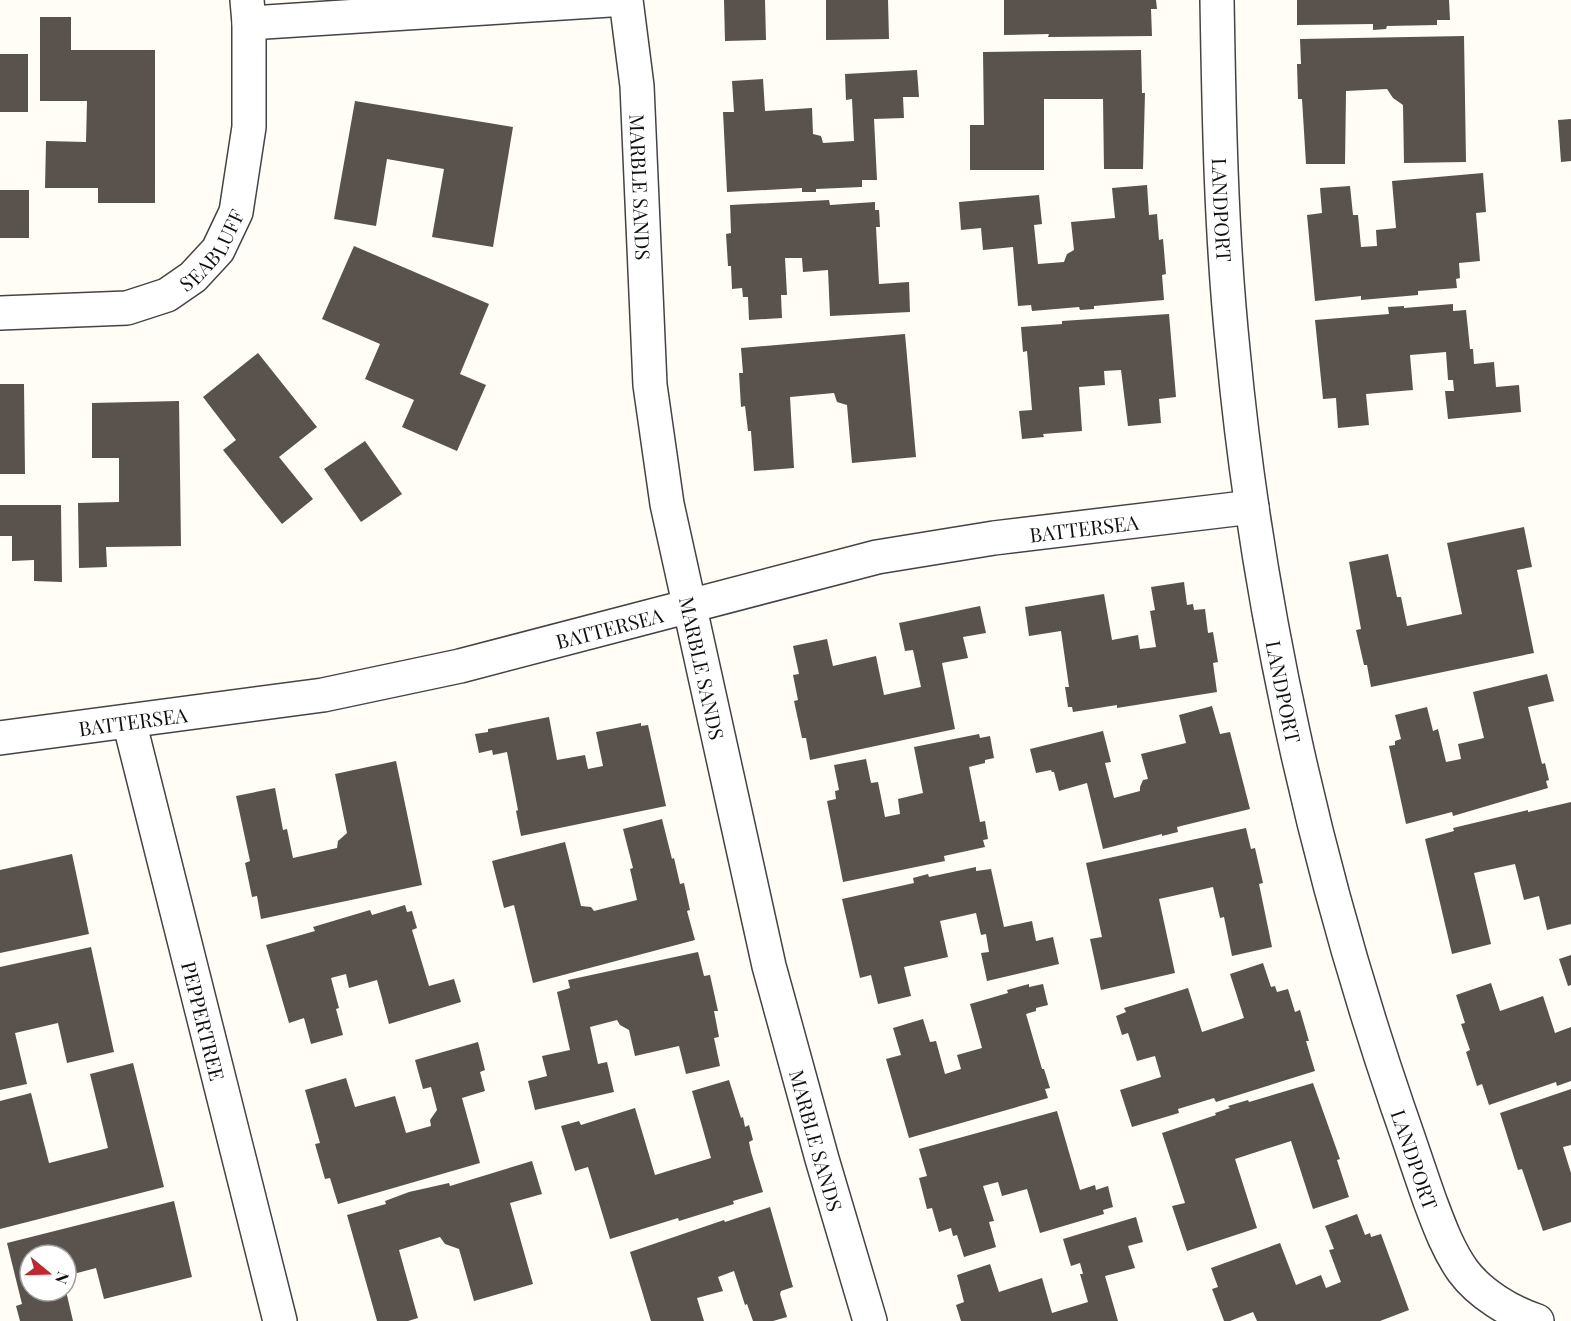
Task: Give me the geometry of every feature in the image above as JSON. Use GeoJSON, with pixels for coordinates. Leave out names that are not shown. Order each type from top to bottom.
{"type":"FeatureCollection","features":[{"type":"Feature","properties":{"kind":"street"},"geometry":{"type":"LineString","coordinates":[[248,12],[610,0]]}},
{"type":"Feature","properties":{"kind":"street","name":"MARBLE SANDS"},"geometry":{"type":"LineString","coordinates":[[626,0],[638,86],[650,385],[667,504],[769,966],[822,1159],[870,1321]]}},
{"type":"Feature","properties":{"kind":"street","name":"LANDPORT"},"geometry":{"type":"LineString","coordinates":[[1217,0],[1220,168],[1233,351],[1252,507],[1287,705],[1329,884],[1382,1061],[1443,1234],[1464,1272],[1495,1301],[1535,1321]]}},
{"type":"Feature","properties":{"kind":"street","name":"SEABLUFF"},"geometry":{"type":"LineString","coordinates":[[0,313],[127,308],[167,295],[193,277],[218,249],[236,212],[249,127],[248,12]]}},
{"type":"Feature","properties":{"kind":"street","name":"BATTERSEA"},"geometry":{"type":"LineString","coordinates":[[0,738],[323,695],[460,666],[877,557],[994,538],[1252,507]]}},
{"type":"Feature","properties":{"kind":"street","name":"PEPPERTREE"},"geometry":{"type":"LineString","coordinates":[[129,721],[280,1321]]}},
{"type":"Feature","properties":{"kind":"building"},"geometry":{"type":"Polygon","coordinates":[[[724,0],[765,0],[766,40],[725,41],[724,0]]]}},
{"type":"Feature","properties":{"kind":"building"},"geometry":{"type":"Polygon","coordinates":[[[826,0],[888,0],[889,39],[826,40],[826,0]]]}},
{"type":"Feature","properties":{"kind":"building"},"geometry":{"type":"Polygon","coordinates":[[[1004,0],[1156,0],[1157,9],[1151,9],[1152,36],[1004,35],[1004,0]]]}},
{"type":"Feature","properties":{"kind":"building"},"geometry":{"type":"Polygon","coordinates":[[[1297,0],[1449,0],[1450,20],[1437,20],[1437,25],[1387,26],[1386,29],[1373,30],[1373,24],[1297,25],[1297,0]]]}},
{"type":"Feature","properties":{"kind":"building"},"geometry":{"type":"Polygon","coordinates":[[[40,17],[71,17],[71,50],[155,50],[155,203],[98,203],[98,188],[45,188],[46,141],[86,142],[87,101],[40,101],[40,17]]]}},
{"type":"Feature","properties":{"kind":"building"},"geometry":{"type":"Polygon","coordinates":[[[1464,36],[1466,162],[1404,163],[1403,105],[1393,98],[1387,89],[1346,91],[1345,164],[1306,164],[1302,99],[1298,99],[1297,64],[1301,64],[1300,39],[1464,36]]]}},
{"type":"Feature","properties":{"kind":"building"},"geometry":{"type":"Polygon","coordinates":[[[1141,50],[1142,93],[1145,93],[1143,169],[1104,169],[1103,99],[1044,99],[1044,170],[970,170],[970,125],[984,125],[983,52],[1141,50]]]}},
{"type":"Feature","properties":{"kind":"building"},"geometry":{"type":"Polygon","coordinates":[[[0,54],[28,54],[28,112],[0,112],[0,54]]]}},
{"type":"Feature","properties":{"kind":"building"},"geometry":{"type":"Polygon","coordinates":[[[917,70],[919,97],[903,97],[904,118],[874,119],[877,180],[862,180],[862,187],[816,189],[816,192],[802,192],[802,188],[727,192],[723,112],[734,112],[732,81],[763,79],[765,111],[812,108],[813,134],[821,136],[823,143],[854,141],[852,99],[846,100],[845,74],[917,70]]]}},
{"type":"Feature","properties":{"kind":"building"},"geometry":{"type":"Polygon","coordinates":[[[355,101],[513,127],[493,247],[432,237],[444,169],[387,159],[376,226],[334,219],[355,101]]]}},
{"type":"Feature","properties":{"kind":"building"},"geometry":{"type":"Polygon","coordinates":[[[1571,119],[1571,161],[1561,162],[1558,120],[1571,119]]]}},
{"type":"Feature","properties":{"kind":"building"},"geometry":{"type":"Polygon","coordinates":[[[1483,173],[1486,212],[1476,213],[1480,261],[1459,263],[1460,278],[1456,279],[1457,288],[1418,291],[1418,295],[1361,300],[1361,296],[1315,301],[1307,215],[1322,213],[1320,188],[1350,186],[1353,215],[1358,215],[1361,247],[1377,246],[1376,230],[1396,228],[1392,181],[1483,173]]]}},
{"type":"Feature","properties":{"kind":"building"},"geometry":{"type":"Polygon","coordinates":[[[1147,185],[1149,215],[1157,214],[1159,240],[1163,239],[1166,274],[1162,275],[1164,300],[1094,306],[1094,309],[1080,310],[1079,307],[1032,311],[1031,305],[1018,306],[1013,247],[983,250],[981,228],[961,230],[959,202],[1039,195],[1042,224],[1034,225],[1038,264],[1064,262],[1067,254],[1074,250],[1071,222],[1115,218],[1112,188],[1147,185]]]}},
{"type":"Feature","properties":{"kind":"building"},"geometry":{"type":"Polygon","coordinates":[[[0,190],[29,190],[29,238],[0,238],[0,190]]]}},
{"type":"Feature","properties":{"kind":"building"},"geometry":{"type":"Polygon","coordinates":[[[829,200],[830,205],[875,202],[875,210],[879,210],[880,227],[876,227],[879,284],[909,282],[910,312],[830,316],[828,270],[803,272],[802,258],[785,258],[787,295],[781,295],[782,318],[749,320],[748,297],[743,297],[742,288],[732,289],[731,266],[728,266],[726,234],[731,233],[730,205],[829,200]]]}},
{"type":"Feature","properties":{"kind":"building"},"geometry":{"type":"Polygon","coordinates":[[[354,246],[489,304],[460,374],[486,385],[457,451],[402,427],[414,400],[365,379],[380,344],[322,319],[354,246]]]}},
{"type":"Feature","properties":{"kind":"building"},"geometry":{"type":"Polygon","coordinates":[[[1453,304],[1453,311],[1466,310],[1474,364],[1494,362],[1496,387],[1519,385],[1521,412],[1448,419],[1445,391],[1454,391],[1453,380],[1448,380],[1446,352],[1410,355],[1413,390],[1366,394],[1369,425],[1338,428],[1336,398],[1323,399],[1315,320],[1389,314],[1388,307],[1453,304]]]}},
{"type":"Feature","properties":{"kind":"building"},"geometry":{"type":"Polygon","coordinates":[[[1169,314],[1176,397],[1159,399],[1161,423],[1128,426],[1121,370],[1104,371],[1105,385],[1079,387],[1082,431],[1043,434],[1044,437],[1022,439],[1019,411],[1032,410],[1027,351],[1023,352],[1021,327],[1062,324],[1062,321],[1169,314]]]}},
{"type":"Feature","properties":{"kind":"building"},"geometry":{"type":"Polygon","coordinates":[[[905,334],[916,457],[852,463],[847,405],[837,402],[834,393],[790,397],[794,468],[754,471],[751,431],[748,431],[745,406],[741,407],[739,373],[743,373],[741,348],[905,334]]]}},
{"type":"Feature","properties":{"kind":"building"},"geometry":{"type":"Polygon","coordinates":[[[258,353],[317,427],[279,457],[313,499],[282,524],[223,450],[236,440],[203,397],[258,353]]]}},
{"type":"Feature","properties":{"kind":"building"},"geometry":{"type":"Polygon","coordinates":[[[0,384],[24,384],[25,474],[0,474],[0,384]]]}},
{"type":"Feature","properties":{"kind":"building"},"geometry":{"type":"Polygon","coordinates":[[[179,401],[181,546],[106,547],[107,567],[79,568],[78,503],[119,502],[119,458],[92,458],[92,403],[179,401]]]}},
{"type":"Feature","properties":{"kind":"building"},"geometry":{"type":"Polygon","coordinates":[[[365,441],[402,494],[361,522],[324,469],[365,441]]]}},
{"type":"Feature","properties":{"kind":"building"},"geometry":{"type":"Polygon","coordinates":[[[0,505],[61,505],[62,582],[34,581],[34,560],[12,561],[12,536],[0,536],[0,505]]]}},
{"type":"Feature","properties":{"kind":"building"},"geometry":{"type":"Polygon","coordinates":[[[1524,527],[1532,567],[1517,570],[1534,653],[1371,687],[1356,630],[1361,629],[1349,562],[1388,554],[1397,597],[1401,597],[1407,626],[1462,614],[1447,543],[1524,527]]]}},
{"type":"Feature","properties":{"kind":"building"},"geometry":{"type":"Polygon","coordinates":[[[1184,582],[1187,605],[1193,604],[1194,610],[1205,609],[1208,633],[1213,632],[1218,662],[1213,663],[1217,692],[1117,708],[1117,705],[1073,712],[1072,707],[1068,707],[1065,687],[1069,687],[1061,631],[1029,636],[1025,607],[1104,594],[1112,640],[1138,635],[1140,649],[1156,647],[1150,611],[1155,610],[1151,587],[1184,582]]]}},
{"type":"Feature","properties":{"kind":"building"},"geometry":{"type":"Polygon","coordinates":[[[980,606],[986,633],[963,637],[968,658],[942,663],[955,729],[810,760],[806,738],[802,738],[794,701],[798,700],[793,675],[799,674],[793,646],[827,639],[833,666],[876,656],[884,695],[921,687],[913,650],[905,651],[899,623],[980,606]]]}},
{"type":"Feature","properties":{"kind":"building"},"geometry":{"type":"Polygon","coordinates":[[[1547,674],[1554,701],[1528,707],[1542,764],[1545,763],[1549,780],[1546,781],[1548,788],[1453,816],[1452,812],[1406,824],[1389,746],[1395,745],[1395,741],[1401,739],[1395,715],[1427,707],[1433,731],[1438,729],[1446,762],[1461,759],[1458,744],[1484,738],[1473,692],[1547,674]]]}},
{"type":"Feature","properties":{"kind":"building"},"geometry":{"type":"Polygon","coordinates":[[[1212,706],[1220,734],[1230,732],[1250,809],[1177,827],[1178,832],[1103,849],[1087,783],[1059,791],[1054,772],[1051,770],[1036,773],[1030,749],[1103,731],[1111,762],[1105,763],[1114,798],[1140,791],[1143,780],[1148,779],[1141,754],[1186,743],[1179,715],[1212,706]]]}},
{"type":"Feature","properties":{"kind":"building"},"geometry":{"type":"Polygon","coordinates":[[[549,717],[557,760],[585,755],[588,769],[603,766],[596,732],[641,723],[641,726],[648,725],[666,806],[521,836],[507,752],[493,755],[492,750],[479,753],[475,734],[488,732],[488,729],[549,717]]]}},
{"type":"Feature","properties":{"kind":"building"},"geometry":{"type":"Polygon","coordinates":[[[979,734],[980,738],[990,736],[994,758],[969,767],[980,822],[985,821],[988,839],[983,840],[985,847],[944,856],[945,861],[843,882],[827,801],[836,799],[835,791],[839,790],[834,765],[866,759],[871,783],[878,782],[885,817],[900,814],[898,799],[923,793],[914,747],[979,734]]]}},
{"type":"Feature","properties":{"kind":"building"},"geometry":{"type":"Polygon","coordinates":[[[396,761],[422,885],[261,919],[257,896],[252,897],[245,863],[250,861],[236,796],[275,788],[283,830],[287,829],[293,858],[337,848],[338,841],[347,833],[335,774],[396,761]]]}},
{"type":"Feature","properties":{"kind":"building"},"geometry":{"type":"Polygon","coordinates":[[[1571,802],[1571,924],[1547,930],[1539,896],[1524,900],[1515,864],[1474,873],[1491,944],[1452,954],[1425,839],[1454,831],[1453,828],[1571,802]]]}},
{"type":"Feature","properties":{"kind":"building"},"geometry":{"type":"Polygon","coordinates":[[[662,819],[680,884],[684,883],[690,910],[687,911],[695,940],[533,983],[514,905],[504,908],[492,861],[565,842],[581,906],[591,907],[594,911],[637,900],[630,869],[633,868],[623,829],[662,819]]]}},
{"type":"Feature","properties":{"kind":"building"},"geometry":{"type":"Polygon","coordinates":[[[1246,828],[1251,849],[1255,848],[1263,883],[1259,884],[1272,947],[1232,956],[1224,917],[1220,918],[1213,887],[1159,899],[1175,973],[1101,990],[1090,939],[1102,937],[1086,863],[1246,828]]]}},
{"type":"Feature","properties":{"kind":"building"},"geometry":{"type":"Polygon","coordinates":[[[72,854],[89,934],[0,953],[0,870],[72,854]]]}},
{"type":"Feature","properties":{"kind":"building"},"geometry":{"type":"Polygon","coordinates":[[[976,867],[976,871],[991,869],[1004,927],[1032,921],[1036,941],[1053,937],[1059,964],[987,981],[981,953],[989,952],[986,934],[981,935],[976,913],[940,921],[948,957],[904,967],[911,996],[878,1004],[871,975],[860,978],[842,899],[914,883],[913,878],[928,874],[929,877],[976,867]]]}},
{"type":"Feature","properties":{"kind":"building"},"geometry":{"type":"Polygon","coordinates":[[[405,905],[407,912],[412,911],[417,928],[412,930],[429,986],[454,979],[461,1002],[389,1024],[377,980],[349,988],[346,974],[331,978],[343,1035],[311,1044],[304,1018],[289,1023],[266,945],[315,931],[313,927],[370,910],[372,915],[405,905]]]}},
{"type":"Feature","properties":{"kind":"building"},"geometry":{"type":"Polygon","coordinates":[[[91,947],[114,1052],[67,1063],[58,1023],[15,1033],[27,1084],[0,1090],[0,967],[91,947]]]}},
{"type":"Feature","properties":{"kind":"building"},"geometry":{"type":"Polygon","coordinates":[[[698,952],[704,976],[710,975],[718,1011],[714,1011],[719,1037],[714,1038],[720,1066],[686,1074],[679,1046],[635,1056],[629,1030],[620,1025],[617,1020],[590,1027],[598,1064],[607,1062],[614,1092],[535,1110],[528,1081],[547,1076],[542,1056],[570,1050],[557,992],[570,988],[568,980],[698,952]]]}},
{"type":"Feature","properties":{"kind":"building"},"geometry":{"type":"Polygon","coordinates":[[[1571,955],[1571,985],[1568,986],[1559,959],[1571,955]]]}},
{"type":"Feature","properties":{"kind":"building"},"geometry":{"type":"Polygon","coordinates":[[[1263,963],[1271,987],[1275,986],[1277,992],[1288,989],[1295,1012],[1300,1010],[1315,1071],[1216,1102],[1214,1098],[1178,1109],[1179,1113],[1132,1127],[1120,1090],[1161,1077],[1155,1056],[1137,1061],[1128,1033],[1122,1035],[1116,1016],[1126,1012],[1124,1008],[1188,988],[1202,1032],[1244,1018],[1230,974],[1263,963]]]}},
{"type":"Feature","properties":{"kind":"building"},"geometry":{"type":"Polygon","coordinates":[[[1491,983],[1500,1011],[1543,996],[1555,1033],[1571,1027],[1571,1081],[1557,1086],[1556,1082],[1489,1105],[1482,1084],[1477,1086],[1466,1052],[1470,1050],[1461,1024],[1465,1023],[1456,995],[1491,983]]]}},
{"type":"Feature","properties":{"kind":"building"},"geometry":{"type":"Polygon","coordinates":[[[1029,984],[1029,987],[1043,984],[1048,1005],[1026,1014],[1050,1088],[1045,1089],[1048,1098],[909,1138],[886,1059],[901,1055],[893,1028],[923,1019],[930,1042],[936,1041],[945,1074],[961,1069],[957,1055],[982,1048],[970,1004],[1029,984]]]}},
{"type":"Feature","properties":{"kind":"building"},"geometry":{"type":"Polygon","coordinates":[[[478,1042],[485,1070],[480,1072],[485,1091],[462,1098],[480,1163],[338,1204],[330,1178],[325,1179],[315,1144],[320,1143],[305,1090],[346,1078],[355,1107],[395,1096],[406,1133],[431,1126],[430,1120],[437,1110],[431,1087],[423,1089],[415,1060],[478,1042]]]}},
{"type":"Feature","properties":{"kind":"building"},"geometry":{"type":"Polygon","coordinates":[[[133,1063],[164,1187],[0,1229],[0,1101],[31,1093],[49,1163],[108,1148],[90,1074],[133,1063]]]}},
{"type":"Feature","properties":{"kind":"building"},"geometry":{"type":"Polygon","coordinates":[[[729,1080],[745,1127],[749,1125],[753,1140],[749,1142],[751,1152],[763,1192],[733,1201],[734,1204],[679,1221],[678,1218],[610,1239],[588,1167],[575,1171],[561,1126],[579,1121],[581,1125],[635,1108],[655,1175],[711,1158],[692,1091],[729,1080]]]}},
{"type":"Feature","properties":{"kind":"building"},"geometry":{"type":"Polygon","coordinates":[[[1313,1083],[1340,1159],[1337,1160],[1349,1197],[1313,1209],[1291,1141],[1235,1159],[1257,1228],[1187,1251],[1172,1206],[1185,1203],[1162,1133],[1216,1115],[1215,1113],[1230,1108],[1228,1106],[1313,1083]]]}},
{"type":"Feature","properties":{"kind":"building"},"geometry":{"type":"Polygon","coordinates":[[[1571,1089],[1571,1145],[1563,1147],[1571,1173],[1571,1222],[1543,1231],[1522,1169],[1518,1170],[1500,1113],[1571,1089]]]}},
{"type":"Feature","properties":{"kind":"building"},"geometry":{"type":"Polygon","coordinates":[[[1057,1111],[1080,1190],[1095,1185],[1096,1190],[1108,1186],[1113,1207],[1103,1210],[1104,1214],[1040,1233],[1027,1189],[1002,1196],[998,1182],[983,1186],[994,1221],[989,1222],[996,1247],[964,1257],[957,1235],[953,1236],[951,1228],[939,1232],[932,1208],[927,1209],[919,1178],[927,1176],[919,1149],[1057,1111]]]}},
{"type":"Feature","properties":{"kind":"building"},"geometry":{"type":"Polygon","coordinates":[[[532,1161],[542,1194],[510,1203],[533,1284],[474,1301],[459,1249],[445,1244],[440,1237],[399,1250],[418,1318],[408,1321],[377,1321],[347,1215],[386,1204],[385,1201],[409,1192],[449,1183],[450,1186],[532,1161]]]}},
{"type":"Feature","properties":{"kind":"building"},"geometry":{"type":"Polygon","coordinates":[[[174,1201],[192,1277],[104,1299],[96,1268],[78,1273],[78,1243],[18,1243],[18,1288],[7,1243],[174,1201]]]}},
{"type":"Feature","properties":{"kind":"building"},"geometry":{"type":"Polygon","coordinates":[[[770,1207],[793,1287],[781,1291],[780,1294],[787,1317],[773,1321],[753,1321],[734,1271],[718,1277],[723,1291],[697,1298],[704,1321],[651,1321],[630,1252],[770,1207]]]}},
{"type":"Feature","properties":{"kind":"building"},"geometry":{"type":"Polygon","coordinates":[[[1357,1214],[1365,1235],[1370,1233],[1371,1237],[1381,1234],[1409,1310],[1380,1321],[1257,1321],[1253,1312],[1224,1321],[1212,1289],[1218,1287],[1211,1268],[1280,1243],[1296,1285],[1321,1275],[1326,1288],[1341,1282],[1329,1250],[1334,1249],[1325,1226],[1357,1214]]]}},
{"type":"Feature","properties":{"kind":"building"},"geometry":{"type":"Polygon","coordinates":[[[1136,1217],[1143,1242],[1128,1246],[1135,1268],[1105,1276],[1118,1321],[961,1321],[956,1305],[964,1302],[957,1275],[990,1264],[999,1292],[1042,1278],[1052,1313],[1088,1302],[1080,1274],[1083,1274],[1080,1263],[1071,1266],[1063,1239],[1136,1217]]]}},
{"type":"Feature","properties":{"kind":"building"},"geometry":{"type":"Polygon","coordinates":[[[69,1303],[73,1321],[20,1321],[16,1306],[69,1303]]]}}]}
